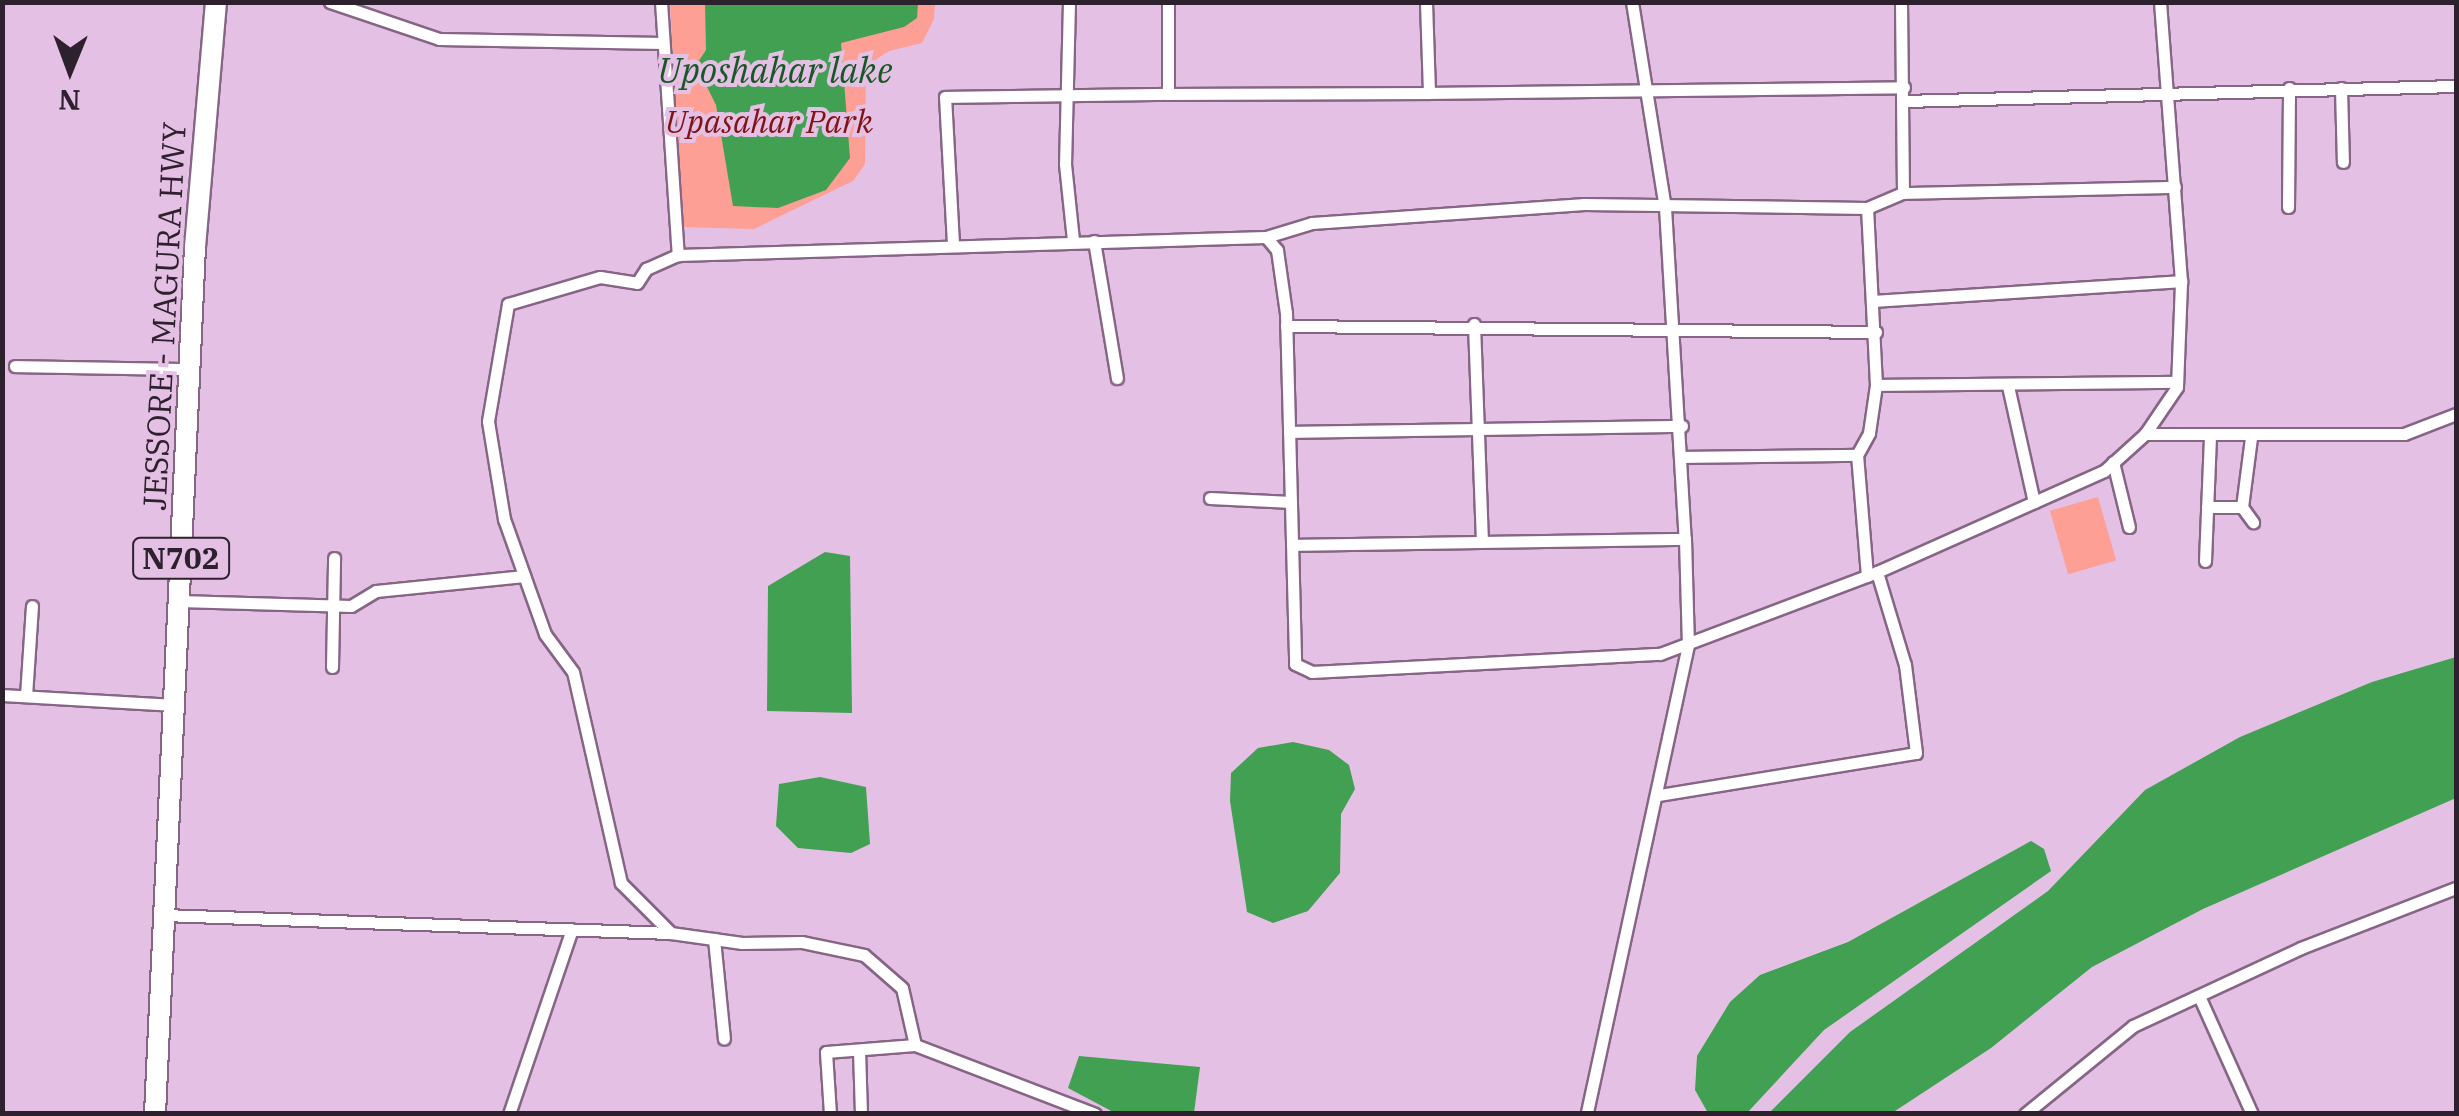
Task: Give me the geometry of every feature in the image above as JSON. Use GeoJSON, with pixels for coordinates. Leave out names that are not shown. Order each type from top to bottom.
{"type":"FeatureCollection","features":[{"type":"Feature","properties":{"kind":"highway","name":"JESSORE - MAGURA HWY"},"geometry":{"type":"LineString","coordinates":[[155,1114],[190,369],[216,2]]}},
{"type":"Feature","properties":{"kind":"street"},"geometry":{"type":"LineString","coordinates":[[330,2],[439,40],[663,42]]}},
{"type":"Feature","properties":{"kind":"street"},"geometry":{"type":"LineString","coordinates":[[661,2],[678,255]]}},
{"type":"Feature","properties":{"kind":"street"},"geometry":{"type":"LineString","coordinates":[[1069,2],[1066,164],[1073,240]]}},
{"type":"Feature","properties":{"kind":"street"},"geometry":{"type":"LineString","coordinates":[[1168,2],[1168,94]]}},
{"type":"Feature","properties":{"kind":"street"},"geometry":{"type":"LineString","coordinates":[[1426,2],[1429,92]]}},
{"type":"Feature","properties":{"kind":"street"},"geometry":{"type":"LineString","coordinates":[[1587,1114],[1660,795],[1688,645],[1676,331],[1664,207],[1632,2]]}},
{"type":"Feature","properties":{"kind":"street"},"geometry":{"type":"LineString","coordinates":[[1901,2],[1903,192]]}},
{"type":"Feature","properties":{"kind":"street"},"geometry":{"type":"LineString","coordinates":[[1266,237],[1277,250],[1286,326],[1295,664],[1312,672],[1582,662],[1688,645],[1872,574],[2034,502],[2114,462],[2145,434],[2178,382],[2181,281],[2160,2]]}},
{"type":"Feature","properties":{"kind":"street"},"geometry":{"type":"LineString","coordinates":[[953,244],[945,98],[1647,85],[1904,87]]}},
{"type":"Feature","properties":{"kind":"street"},"geometry":{"type":"LineString","coordinates":[[1904,101],[2169,90],[2456,86]]}},
{"type":"Feature","properties":{"kind":"street"},"geometry":{"type":"LineString","coordinates":[[2288,207],[2289,88]]}},
{"type":"Feature","properties":{"kind":"street"},"geometry":{"type":"LineString","coordinates":[[2341,88],[2343,162]]}},
{"type":"Feature","properties":{"kind":"street"},"geometry":{"type":"LineString","coordinates":[[670,933],[621,883],[573,672],[545,634],[504,520],[488,421],[508,304],[600,278],[637,283],[646,269],[678,255],[1266,237],[1348,221],[1584,204],[1867,208],[1903,192],[2175,186]]}},
{"type":"Feature","properties":{"kind":"street"},"geometry":{"type":"LineString","coordinates":[[1660,795],[1916,753],[1905,665],[1872,574],[1858,454],[1869,433],[1876,385],[1867,208]]}},
{"type":"Feature","properties":{"kind":"street"},"geometry":{"type":"LineString","coordinates":[[1094,241],[1102,317],[1117,378]]}},
{"type":"Feature","properties":{"kind":"street"},"geometry":{"type":"LineString","coordinates":[[1874,301],[2181,281]]}},
{"type":"Feature","properties":{"kind":"street"},"geometry":{"type":"LineString","coordinates":[[1286,326],[1474,324],[1876,332]]}},
{"type":"Feature","properties":{"kind":"street"},"geometry":{"type":"LineString","coordinates":[[1474,324],[1482,540]]}},
{"type":"Feature","properties":{"kind":"street"},"geometry":{"type":"LineString","coordinates":[[15,366],[190,369]]}},
{"type":"Feature","properties":{"kind":"street"},"geometry":{"type":"LineString","coordinates":[[1876,385],[2178,382]]}},
{"type":"Feature","properties":{"kind":"street"},"geometry":{"type":"LineString","coordinates":[[2008,386],[2034,502]]}},
{"type":"Feature","properties":{"kind":"street"},"geometry":{"type":"LineString","coordinates":[[2145,434],[2251,438],[2404,434],[2456,414]]}},
{"type":"Feature","properties":{"kind":"street"},"geometry":{"type":"LineString","coordinates":[[1289,432],[1682,426]]}},
{"type":"Feature","properties":{"kind":"street"},"geometry":{"type":"LineString","coordinates":[[2205,561],[2210,437]]}},
{"type":"Feature","properties":{"kind":"street"},"geometry":{"type":"LineString","coordinates":[[2251,438],[2242,507],[2253,522]]}},
{"type":"Feature","properties":{"kind":"street"},"geometry":{"type":"LineString","coordinates":[[1683,456],[1858,454]]}},
{"type":"Feature","properties":{"kind":"street"},"geometry":{"type":"LineString","coordinates":[[2114,462],[2129,527]]}},
{"type":"Feature","properties":{"kind":"street"},"geometry":{"type":"LineString","coordinates":[[1210,498],[1291,502]]}},
{"type":"Feature","properties":{"kind":"street"},"geometry":{"type":"LineString","coordinates":[[2207,507],[2242,507]]}},
{"type":"Feature","properties":{"kind":"street"},"geometry":{"type":"LineString","coordinates":[[1292,545],[1685,539]]}},
{"type":"Feature","properties":{"kind":"street"},"geometry":{"type":"LineString","coordinates":[[332,667],[334,558]]}},
{"type":"Feature","properties":{"kind":"street"},"geometry":{"type":"LineString","coordinates":[[179,601],[350,606],[376,590],[524,576]]}},
{"type":"Feature","properties":{"kind":"street"},"geometry":{"type":"LineString","coordinates":[[26,696],[32,606]]}},
{"type":"Feature","properties":{"kind":"street"},"geometry":{"type":"LineString","coordinates":[[2,696],[174,705]]}},
{"type":"Feature","properties":{"kind":"street"},"geometry":{"type":"LineString","coordinates":[[2024,1114],[2133,1026],[2456,888]]}},
{"type":"Feature","properties":{"kind":"street"},"geometry":{"type":"LineString","coordinates":[[163,915],[670,933],[802,942],[864,955],[902,988],[915,1045]]}},
{"type":"Feature","properties":{"kind":"street"},"geometry":{"type":"LineString","coordinates":[[509,1114],[572,929]]}},
{"type":"Feature","properties":{"kind":"street"},"geometry":{"type":"LineString","coordinates":[[714,939],[724,1038]]}},
{"type":"Feature","properties":{"kind":"street"},"geometry":{"type":"LineString","coordinates":[[2199,996],[2252,1114]]}},
{"type":"Feature","properties":{"kind":"street"},"geometry":{"type":"LineString","coordinates":[[830,1114],[826,1052],[915,1045],[1095,1114]]}},
{"type":"Feature","properties":{"kind":"street"},"geometry":{"type":"LineString","coordinates":[[859,1050],[861,1114]]}},
{"type":"Feature","properties":{"kind":"green space","name":"Uposhahar lake"},"geometry":{"type":"Polygon","coordinates":[[[670,3],[935,3],[934,19],[922,43],[889,51],[866,66],[865,164],[853,181],[754,229],[682,227],[670,3]]]}},
{"type":"Feature","properties":{"kind":"green space"},"geometry":{"type":"Polygon","coordinates":[[[2098,497],[2116,560],[2068,574],[2050,511],[2098,497]]]}},
{"type":"Feature","properties":{"kind":"water","name":"Uposhahar lake"},"geometry":{"type":"Polygon","coordinates":[[[705,3],[918,3],[917,18],[904,27],[841,43],[850,158],[826,190],[778,208],[733,206],[716,105],[696,65],[706,50],[705,3]]]}},
{"type":"Feature","properties":{"kind":"water"},"geometry":{"type":"Polygon","coordinates":[[[825,552],[850,556],[852,713],[767,711],[768,586],[825,552]]]}},
{"type":"Feature","properties":{"kind":"water"},"geometry":{"type":"Polygon","coordinates":[[[2456,657],[2456,798],[2203,909],[2092,967],[1991,1048],[1892,1113],[1769,1113],[1850,1032],[2048,891],[2145,790],[2240,737],[2372,682],[2456,657]]]}},
{"type":"Feature","properties":{"kind":"water"},"geometry":{"type":"Polygon","coordinates":[[[1293,742],[1329,750],[1349,765],[1355,789],[1341,814],[1340,873],[1308,911],[1273,923],[1247,912],[1230,801],[1231,773],[1258,748],[1293,742]]]}},
{"type":"Feature","properties":{"kind":"water"},"geometry":{"type":"Polygon","coordinates":[[[820,777],[866,787],[870,844],[851,853],[798,848],[776,826],[779,784],[820,777]]]}},
{"type":"Feature","properties":{"kind":"water"},"geometry":{"type":"Polygon","coordinates":[[[2031,841],[2044,849],[2051,871],[1824,1030],[1747,1113],[1708,1113],[1695,1090],[1697,1056],[1730,1002],[1760,975],[1848,942],[2031,841]]]}},
{"type":"Feature","properties":{"kind":"water"},"geometry":{"type":"Polygon","coordinates":[[[1079,1056],[1200,1067],[1194,1113],[1115,1113],[1068,1088],[1079,1056]]]}},
{"type":"Feature","properties":{"kind":"park label","name":"Upasahar Park"},"geometry":{"type":"Point","coordinates":[769,121]}}]}
